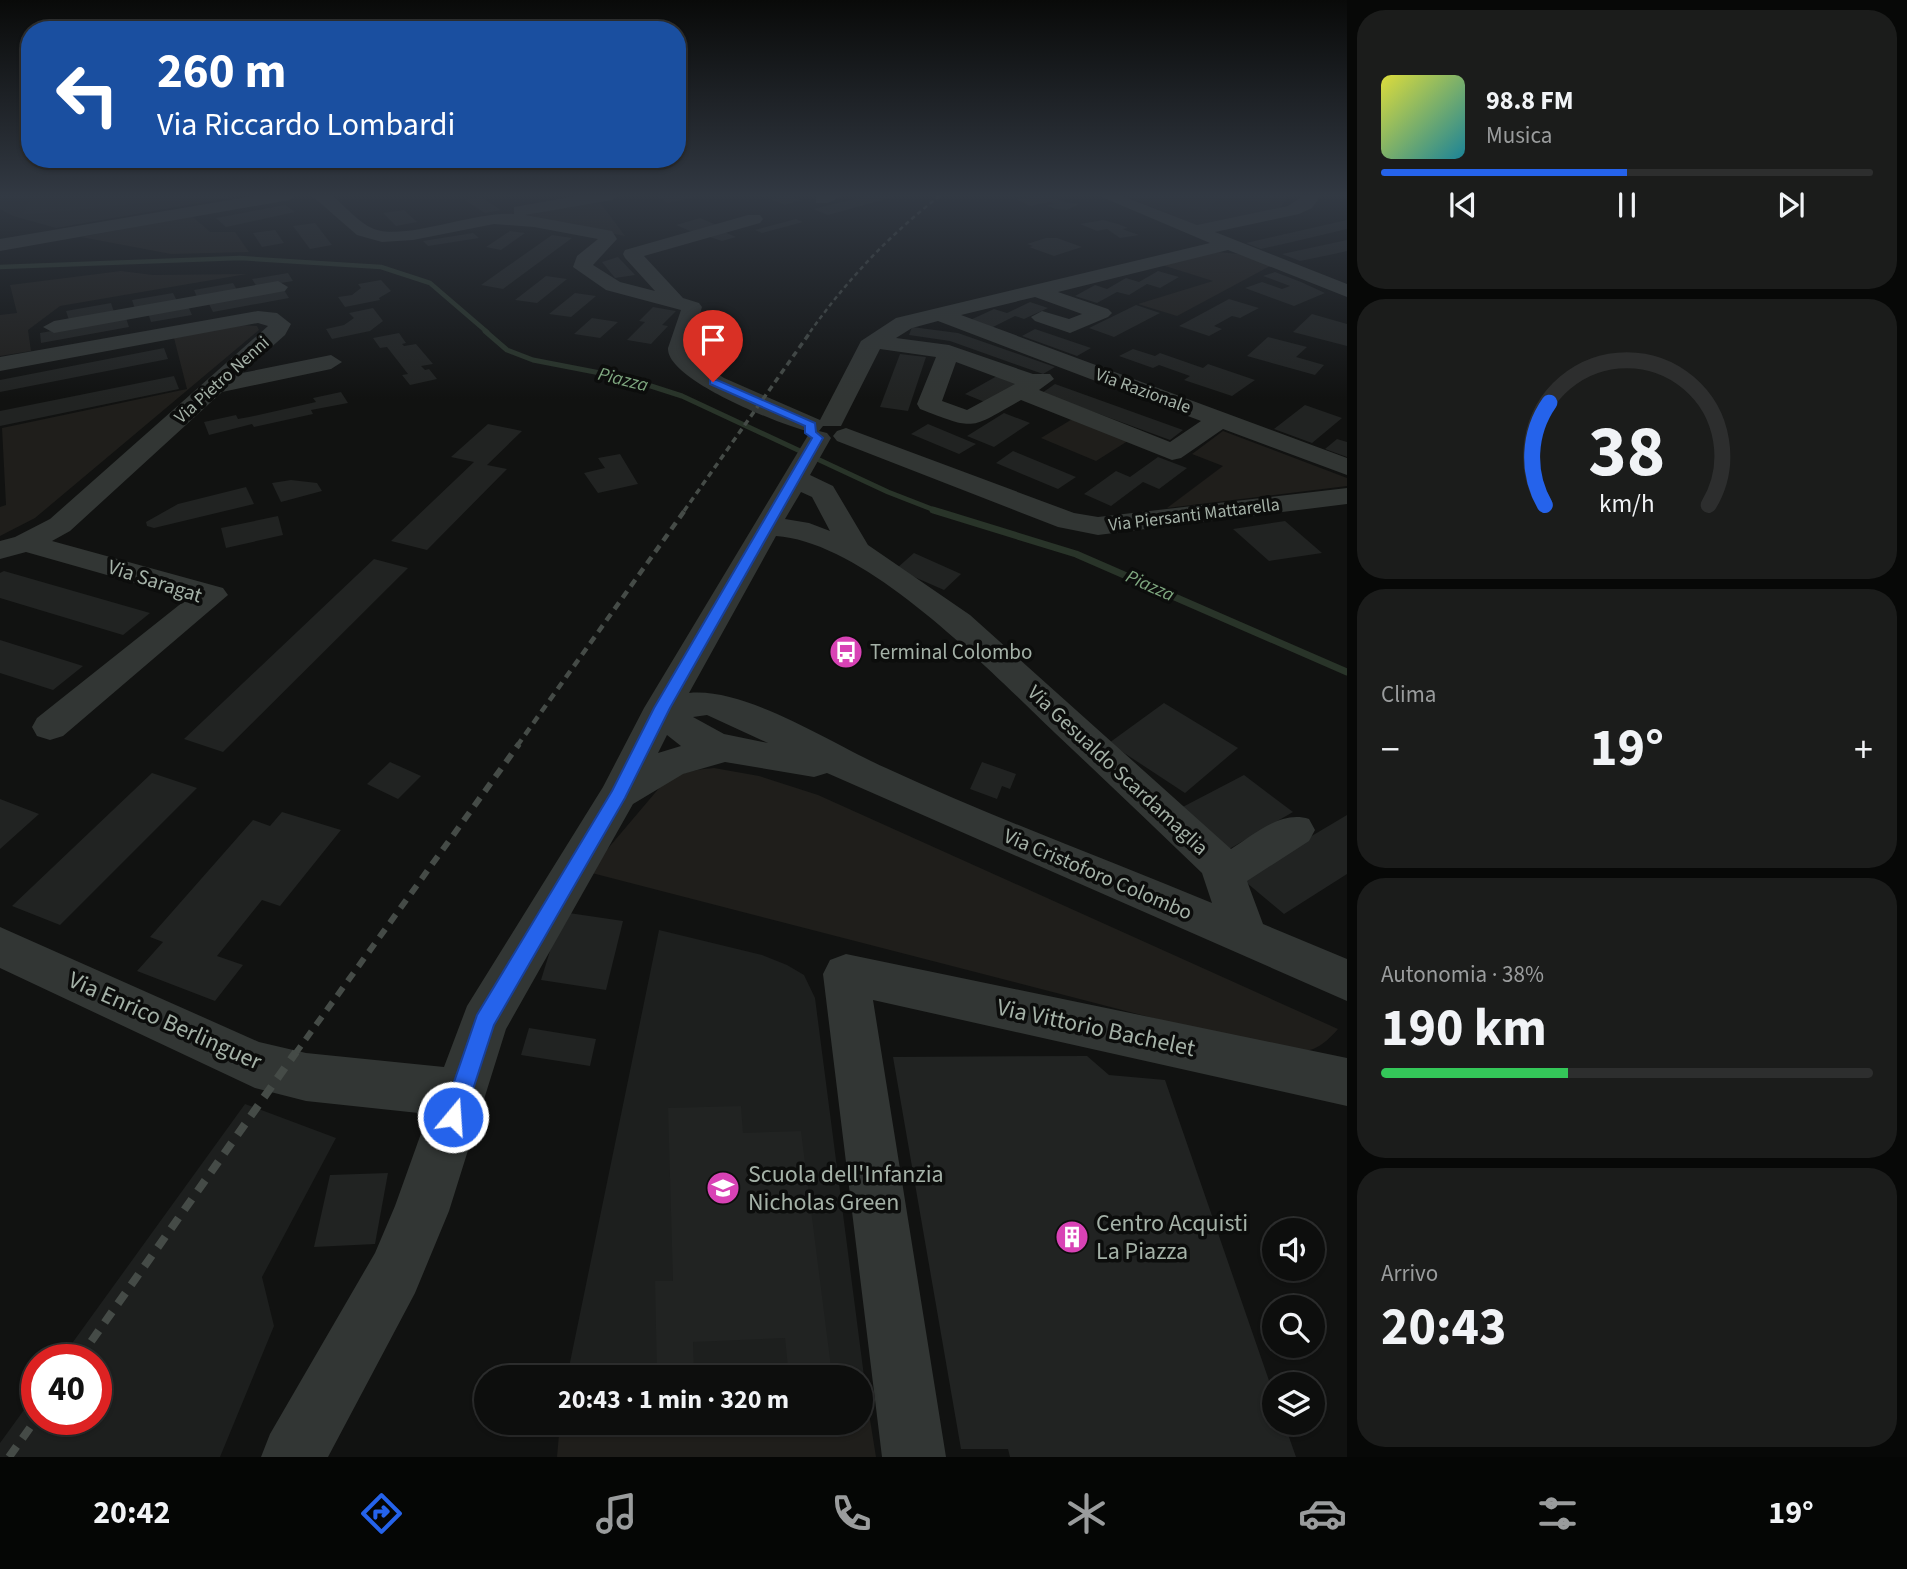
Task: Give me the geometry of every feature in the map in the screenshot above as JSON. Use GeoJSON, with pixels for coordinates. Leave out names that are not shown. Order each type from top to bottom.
{"type":"FeatureCollection","features":[{"type":"Feature","properties":{"kind":"street"},"geometry":{"type":"LineString","coordinates":[[584,263],[583,267],[613,286],[674,300],[692,307],[678,351],[683,362],[816,444]]}},
{"type":"Feature","properties":{"kind":"street"},"geometry":{"type":"LineString","coordinates":[[640,263],[674,300]]}},
{"type":"Feature","properties":{"kind":"street"},"geometry":{"type":"LineString","coordinates":[[293,1457],[395,1273],[421,1211],[484,1022],[619,794],[662,708],[874,341],[904,323],[1152,263]]}},
{"type":"Feature","properties":{"kind":"street"},"geometry":{"type":"LineString","coordinates":[[1277,263],[1347,291]]}},
{"type":"Feature","properties":{"kind":"street"},"geometry":{"type":"LineString","coordinates":[[1306,275],[1337,265]]}},
{"type":"Feature","properties":{"kind":"street"},"geometry":{"type":"LineString","coordinates":[[54,327],[278,287]]}},
{"type":"Feature","properties":{"kind":"street"},"geometry":{"type":"LineString","coordinates":[[1036,291],[1101,313],[1070,327],[1042,317]]}},
{"type":"Feature","properties":{"kind":"street"},"geometry":{"type":"LineString","coordinates":[[999,337],[1072,303]]}},
{"type":"Feature","properties":{"kind":"street"},"geometry":{"type":"LineString","coordinates":[[137,312],[146,337]]}},
{"type":"Feature","properties":{"kind":"street","name":"Via Razionale"},"geometry":{"type":"LineString","coordinates":[[939,314],[1347,467]]}},
{"type":"Feature","properties":{"kind":"street","name":"Via Pietro Nenni"},"geometry":{"type":"LineString","coordinates":[[0,364],[258,317],[276,320],[280,324],[277,330],[82,507],[60,524],[13,546]]}},
{"type":"Feature","properties":{"kind":"street"},"geometry":{"type":"LineString","coordinates":[[874,341],[949,352],[1172,452],[1220,420]]}},
{"type":"Feature","properties":{"kind":"street"},"geometry":{"type":"LineString","coordinates":[[949,352],[929,404],[968,419],[1070,364]]}},
{"type":"Feature","properties":{"kind":"street"},"geometry":{"type":"LineString","coordinates":[[215,386],[331,362]]}},
{"type":"Feature","properties":{"kind":"street","name":"Via Piersanti Mattarella"},"geometry":{"type":"LineString","coordinates":[[816,444],[1068,521],[1098,526],[1347,496]]}},
{"type":"Feature","properties":{"kind":"street","name":"Via Gesualdo Scardamaglia"},"geometry":{"type":"LineString","coordinates":[[816,444],[822,492],[856,551]]}},
{"type":"Feature","properties":{"kind":"street","name":"Via Gesualdo Scardamaglia"},"geometry":{"type":"LineString","coordinates":[[766,527],[799,529],[856,551],[958,622],[1220,864],[1245,937]]}},
{"type":"Feature","properties":{"kind":"street","name":"Via Saragat"},"geometry":{"type":"LineString","coordinates":[[13,546],[212,595],[50,727]]}},
{"type":"Feature","properties":{"kind":"street","name":"Via Cristoforo Colombo"},"geometry":{"type":"LineString","coordinates":[[707,629],[706,674],[740,713]]}},
{"type":"Feature","properties":{"kind":"street","name":"Via Cristoforo Colombo"},"geometry":{"type":"LineString","coordinates":[[662,708],[708,703],[740,713],[850,769],[1347,980]]}},
{"type":"Feature","properties":{"kind":"street","name":"Via Cristoforo Colombo"},"geometry":{"type":"LineString","coordinates":[[662,708],[673,723],[691,735],[725,748],[850,769]]}},
{"type":"Feature","properties":{"kind":"street","name":"Via Cristoforo Colombo"},"geometry":{"type":"LineString","coordinates":[[619,794],[648,772],[666,764],[725,748]]}},
{"type":"Feature","properties":{"kind":"street"},"geometry":{"type":"LineString","coordinates":[[1225,873],[1295,830]]}},
{"type":"Feature","properties":{"kind":"street","name":"Via Enrico Berlinguer"},"geometry":{"type":"LineString","coordinates":[[0,947],[255,1064],[306,1077],[461,1093]]}},
{"type":"Feature","properties":{"kind":"street","name":"Via Vittorio Bachelet"},"geometry":{"type":"LineString","coordinates":[[914,1457],[846,974],[1347,1082]]}},
{"type":"Feature","properties":{"kind":"shaded area"},"geometry":{"type":"Polygon","coordinates":[[[1162,265],[1272,265],[1177,316],[1138,304],[1213,281],[1162,265]]]}},
{"type":"Feature","properties":{"kind":"shaded area"},"geometry":{"type":"Polygon","coordinates":[[[121,271],[153,275],[247,274],[60,306],[28,330],[31,351],[0,356],[0,315],[17,313],[10,285],[121,271]]]}},
{"type":"Feature","properties":{"kind":"shaded area"},"geometry":{"type":"Polygon","coordinates":[[[242,325],[257,326],[259,330],[35,518],[0,536],[0,507],[6,505],[2,428],[187,389],[174,338],[242,325]]]}},
{"type":"Feature","properties":{"kind":"shaded area"},"geometry":{"type":"Polygon","coordinates":[[[1079,415],[1134,437],[1096,461],[1041,438],[1079,415]]]}},
{"type":"Feature","properties":{"kind":"shaded area"},"geometry":{"type":"Polygon","coordinates":[[[1223,431],[1347,478],[1347,486],[1167,508],[1223,466],[1192,454],[1223,431]]]}},
{"type":"Feature","properties":{"kind":"shaded area"},"geometry":{"type":"Polygon","coordinates":[[[714,768],[759,776],[818,795],[1338,1029],[1316,1048],[1302,1051],[1273,1049],[588,872],[660,787],[685,773],[714,768]]]}},
{"type":"Feature","properties":{"kind":"shaded area","name":"Scuola dell'Infanzia Nicholas Green"},"geometry":{"type":"Polygon","coordinates":[[[659,930],[762,955],[787,965],[804,975],[815,998],[863,1365],[569,1365],[659,930]]]}},
{"type":"Feature","properties":{"kind":"shaded area"},"geometry":{"type":"Polygon","coordinates":[[[245,1104],[336,1138],[262,1277],[274,1326],[220,1457],[0,1457],[0,1443],[21,1414],[21,1435],[112,1435],[112,1344],[72,1344],[245,1104]]]}},
{"type":"Feature","properties":{"kind":"shaded area"},"geometry":{"type":"Polygon","coordinates":[[[559,1435],[872,1435],[876,1457],[557,1457],[559,1435]]]}},
{"type":"Feature","properties":{"kind":"building"},"geometry":{"type":"Polygon","coordinates":[[[512,263],[538,263],[503,289],[481,285],[512,263]]]}},
{"type":"Feature","properties":{"kind":"building"},"geometry":{"type":"Polygon","coordinates":[[[603,263],[624,263],[635,275],[615,278],[603,263]]]}},
{"type":"Feature","properties":{"kind":"building"},"geometry":{"type":"Polygon","coordinates":[[[1158,271],[1179,277],[1160,288],[1147,284],[1129,295],[1117,292],[1097,303],[1075,296],[1095,285],[1107,289],[1126,278],[1139,282],[1158,271]]]}},
{"type":"Feature","properties":{"kind":"building"},"geometry":{"type":"Polygon","coordinates":[[[1275,272],[1325,293],[1294,306],[1245,288],[1262,282],[1282,289],[1290,286],[1263,276],[1275,272]]]}},
{"type":"Feature","properties":{"kind":"building"},"geometry":{"type":"Polygon","coordinates":[[[288,273],[293,281],[257,287],[252,279],[288,273]]]}},
{"type":"Feature","properties":{"kind":"building"},"geometry":{"type":"Polygon","coordinates":[[[546,276],[567,279],[537,303],[515,300],[546,276]]]}},
{"type":"Feature","properties":{"kind":"building"},"geometry":{"type":"Polygon","coordinates":[[[381,280],[391,291],[379,298],[380,300],[345,307],[338,297],[352,295],[361,288],[358,284],[381,280]]]}},
{"type":"Feature","properties":{"kind":"building"},"geometry":{"type":"Polygon","coordinates":[[[233,283],[237,290],[197,297],[194,290],[233,283]]]}},
{"type":"Feature","properties":{"kind":"building"},"geometry":{"type":"Polygon","coordinates":[[[284,290],[289,298],[213,312],[209,304],[284,290]]]}},
{"type":"Feature","properties":{"kind":"building"},"geometry":{"type":"Polygon","coordinates":[[[173,293],[177,301],[135,309],[132,300],[173,293]]]}},
{"type":"Feature","properties":{"kind":"building"},"geometry":{"type":"Polygon","coordinates":[[[575,293],[596,296],[571,317],[549,314],[575,293]]]}},
{"type":"Feature","properties":{"kind":"building"},"geometry":{"type":"Polygon","coordinates":[[[1229,299],[1259,308],[1240,318],[1232,316],[1214,326],[1222,329],[1209,336],[1179,326],[1229,299]]]}},
{"type":"Feature","properties":{"kind":"building"},"geometry":{"type":"Polygon","coordinates":[[[1030,302],[1048,308],[1024,319],[1015,316],[989,329],[968,321],[994,309],[1007,313],[1030,302]]]}},
{"type":"Feature","properties":{"kind":"building"},"geometry":{"type":"Polygon","coordinates":[[[111,303],[114,312],[69,320],[66,311],[111,303]]]}},
{"type":"Feature","properties":{"kind":"building"},"geometry":{"type":"Polygon","coordinates":[[[1136,305],[1160,313],[1114,337],[1089,328],[1136,305]]]}},
{"type":"Feature","properties":{"kind":"building"},"geometry":{"type":"Polygon","coordinates":[[[188,306],[192,315],[151,322],[148,313],[188,306]]]}},
{"type":"Feature","properties":{"kind":"building"},"geometry":{"type":"Polygon","coordinates":[[[653,307],[676,311],[662,325],[668,326],[651,344],[627,340],[645,322],[639,321],[653,307]]]}},
{"type":"Feature","properties":{"kind":"building"},"geometry":{"type":"Polygon","coordinates":[[[373,308],[383,321],[370,331],[332,339],[326,329],[344,325],[354,318],[349,313],[373,308]]]}},
{"type":"Feature","properties":{"kind":"building"},"geometry":{"type":"Polygon","coordinates":[[[1312,314],[1347,324],[1347,346],[1293,332],[1312,314]]]}},
{"type":"Feature","properties":{"kind":"building"},"geometry":{"type":"Polygon","coordinates":[[[716,316],[724,330],[701,332],[694,318],[716,316]]]}},
{"type":"Feature","properties":{"kind":"building"},"geometry":{"type":"Polygon","coordinates":[[[126,318],[129,327],[41,343],[40,333],[126,318]]]}},
{"type":"Feature","properties":{"kind":"building"},"geometry":{"type":"Polygon","coordinates":[[[592,318],[618,322],[600,338],[574,334],[592,318]]]}},
{"type":"Feature","properties":{"kind":"building"},"geometry":{"type":"Polygon","coordinates":[[[912,327],[958,333],[1055,367],[1043,374],[950,341],[909,335],[912,327]]]}},
{"type":"Feature","properties":{"kind":"building"},"geometry":{"type":"Polygon","coordinates":[[[1035,329],[1091,348],[1077,356],[1022,336],[1035,329]]]}},
{"type":"Feature","properties":{"kind":"building"},"geometry":{"type":"Polygon","coordinates":[[[399,333],[406,343],[402,344],[404,346],[416,344],[433,364],[421,366],[425,370],[429,369],[437,379],[410,385],[402,375],[408,374],[387,347],[380,348],[373,338],[399,333]]]}},
{"type":"Feature","properties":{"kind":"building"},"geometry":{"type":"Polygon","coordinates":[[[1268,337],[1307,347],[1296,357],[1324,365],[1315,375],[1247,356],[1268,337]]]}},
{"type":"Feature","properties":{"kind":"building"},"geometry":{"type":"Polygon","coordinates":[[[164,348],[168,359],[0,392],[0,380],[164,348]]]}},
{"type":"Feature","properties":{"kind":"building"},"geometry":{"type":"Polygon","coordinates":[[[1133,349],[1155,356],[1160,353],[1203,368],[1208,364],[1255,380],[1232,396],[1184,380],[1190,376],[1159,365],[1153,368],[1119,356],[1133,349]]]}},
{"type":"Feature","properties":{"kind":"building"},"geometry":{"type":"Polygon","coordinates":[[[900,354],[926,357],[908,411],[880,407],[900,354]]]}},
{"type":"Feature","properties":{"kind":"building"},"geometry":{"type":"Polygon","coordinates":[[[174,376],[179,389],[0,426],[0,411],[174,376]]]}},
{"type":"Feature","properties":{"kind":"building"},"geometry":{"type":"Polygon","coordinates":[[[997,376],[1024,385],[992,405],[965,394],[997,376]]]}},
{"type":"Feature","properties":{"kind":"building"},"geometry":{"type":"Polygon","coordinates":[[[1055,384],[1183,430],[1170,440],[1042,393],[1055,384]]]}},
{"type":"Feature","properties":{"kind":"building"},"geometry":{"type":"Polygon","coordinates":[[[341,392],[348,403],[311,410],[313,414],[254,427],[252,424],[209,435],[204,422],[236,415],[238,419],[249,417],[316,402],[313,398],[341,392]]]}},
{"type":"Feature","properties":{"kind":"building"},"geometry":{"type":"Polygon","coordinates":[[[1305,405],[1342,418],[1312,443],[1274,429],[1305,405]]]}},
{"type":"Feature","properties":{"kind":"building"},"geometry":{"type":"Polygon","coordinates":[[[1004,413],[1030,423],[994,447],[967,436],[1004,413]]]}},
{"type":"Feature","properties":{"kind":"building"},"geometry":{"type":"Polygon","coordinates":[[[488,424],[522,431],[487,465],[507,469],[427,550],[391,541],[474,462],[451,457],[488,424]]]}},
{"type":"Feature","properties":{"kind":"building"},"geometry":{"type":"Polygon","coordinates":[[[928,424],[976,444],[959,454],[911,434],[928,424]]]}},
{"type":"Feature","properties":{"kind":"building"},"geometry":{"type":"Polygon","coordinates":[[[1337,439],[1347,442],[1347,457],[1325,449],[1337,439]]]}},
{"type":"Feature","properties":{"kind":"building"},"geometry":{"type":"Polygon","coordinates":[[[1013,451],[1076,477],[1058,489],[996,463],[1013,451]]]}},
{"type":"Feature","properties":{"kind":"building"},"geometry":{"type":"Polygon","coordinates":[[[620,454],[638,484],[598,493],[584,473],[605,468],[598,458],[620,454]]]}},
{"type":"Feature","properties":{"kind":"building"},"geometry":{"type":"Polygon","coordinates":[[[1158,457],[1187,468],[1159,489],[1143,482],[1111,506],[1084,494],[1116,471],[1130,477],[1158,457]]]}},
{"type":"Feature","properties":{"kind":"building"},"geometry":{"type":"Polygon","coordinates":[[[291,480],[317,483],[322,491],[281,502],[272,483],[291,480]]]}},
{"type":"Feature","properties":{"kind":"building"},"geometry":{"type":"Polygon","coordinates":[[[246,487],[254,504],[154,528],[147,526],[146,522],[178,504],[246,487]]]}},
{"type":"Feature","properties":{"kind":"building"},"geometry":{"type":"Polygon","coordinates":[[[278,516],[283,535],[226,548],[221,528],[278,516]]]}},
{"type":"Feature","properties":{"kind":"building"},"geometry":{"type":"Polygon","coordinates":[[[1285,521],[1322,553],[1269,561],[1233,529],[1285,521]]]}},
{"type":"Feature","properties":{"kind":"building"},"geometry":{"type":"Polygon","coordinates":[[[914,553],[961,574],[944,590],[896,569],[914,553]]]}},
{"type":"Feature","properties":{"kind":"building"},"geometry":{"type":"Polygon","coordinates":[[[374,559],[408,568],[223,752],[184,739],[374,559]]]}},
{"type":"Feature","properties":{"kind":"building"},"geometry":{"type":"Polygon","coordinates":[[[4,571],[150,613],[123,635],[0,598],[0,573],[4,571]]]}},
{"type":"Feature","properties":{"kind":"building"},"geometry":{"type":"Polygon","coordinates":[[[0,640],[83,666],[53,690],[0,673],[0,640]]]}},
{"type":"Feature","properties":{"kind":"building"},"geometry":{"type":"Polygon","coordinates":[[[1164,703],[1238,748],[1185,793],[1109,743],[1164,703]]]}},
{"type":"Feature","properties":{"kind":"building"},"geometry":{"type":"Polygon","coordinates":[[[390,762],[421,776],[398,799],[367,784],[390,762]]]}},
{"type":"Feature","properties":{"kind":"building"},"geometry":{"type":"Polygon","coordinates":[[[982,762],[1016,774],[1010,789],[1002,786],[997,799],[970,789],[982,762]]]}},
{"type":"Feature","properties":{"kind":"building"},"geometry":{"type":"Polygon","coordinates":[[[152,773],[197,788],[60,925],[12,906],[152,773]]]}},
{"type":"Feature","properties":{"kind":"building"},"geometry":{"type":"Polygon","coordinates":[[[1244,775],[1293,812],[1224,852],[1175,811],[1244,775]]]}},
{"type":"Feature","properties":{"kind":"building"},"geometry":{"type":"Polygon","coordinates":[[[0,799],[39,814],[0,849],[0,799]]]}},
{"type":"Feature","properties":{"kind":"building"},"geometry":{"type":"Polygon","coordinates":[[[282,812],[341,830],[280,906],[262,900],[217,956],[243,965],[215,1001],[137,971],[163,942],[150,937],[253,820],[270,826],[282,812]]]}},
{"type":"Feature","properties":{"kind":"building"},"geometry":{"type":"Polygon","coordinates":[[[1347,815],[1347,874],[1284,914],[1241,878],[1347,815]]]}},
{"type":"Feature","properties":{"kind":"building"},"geometry":{"type":"Polygon","coordinates":[[[562,912],[623,921],[606,990],[541,980],[562,912]]]}},
{"type":"Feature","properties":{"kind":"building"},"geometry":{"type":"Polygon","coordinates":[[[529,1028],[596,1039],[590,1066],[521,1055],[529,1028]]]}},
{"type":"Feature","properties":{"kind":"building","name":"Centro Acquisti La Piazza"},"geometry":{"type":"Polygon","coordinates":[[[1087,1056],[1109,1075],[1165,1080],[1266,1372],[1262,1372],[1262,1435],[1288,1435],[1296,1457],[1010,1457],[1008,1449],[961,1449],[893,1057],[1087,1056]]]}},
{"type":"Feature","properties":{"kind":"building"},"geometry":{"type":"Polygon","coordinates":[[[741,1106],[743,1133],[801,1131],[831,1365],[788,1365],[785,1338],[693,1342],[694,1365],[657,1365],[655,1281],[673,1281],[668,1108],[741,1106]]]}},
{"type":"Feature","properties":{"kind":"building"},"geometry":{"type":"Polygon","coordinates":[[[388,1173],[375,1244],[314,1247],[330,1175],[388,1173]]]}},
{"type":"Feature","properties":{"kind":"waterway","name":"Piazza"},"geometry":{"type":"LineString","coordinates":[[0,267],[107,263]]}},
{"type":"Feature","properties":{"kind":"waterway","name":"Piazza"},"geometry":{"type":"LineString","coordinates":[[318,263],[381,267],[430,283],[487,332]]}},
{"type":"Feature","properties":{"kind":"waterway","name":"Piazza"},"geometry":{"type":"LineString","coordinates":[[485,331],[507,350],[533,360],[626,378],[682,396],[888,492],[937,511]]}},
{"type":"Feature","properties":{"kind":"waterway","name":"Piazza"},"geometry":{"type":"LineString","coordinates":[[933,510],[1076,554],[1347,672]]}},
{"type":"Feature","properties":{"kind":"railway"},"geometry":{"type":"LineString","coordinates":[[810,332],[866,263]]}},
{"type":"Feature","properties":{"kind":"railway"},"geometry":{"type":"LineString","coordinates":[[684,511],[811,331]]}},
{"type":"Feature","properties":{"kind":"railway"},"geometry":{"type":"LineString","coordinates":[[517,746],[685,510]]}},
{"type":"Feature","properties":{"kind":"railway"},"geometry":{"type":"LineString","coordinates":[[295,1054],[519,744]]}},
{"type":"Feature","properties":{"kind":"railway"},"geometry":{"type":"LineString","coordinates":[[89,1344],[296,1052]]}},
{"type":"Feature","properties":{"kind":"railway"},"geometry":{"type":"LineString","coordinates":[[9,1457],[25,1435]]}},
{"type":"Feature","properties":{"kind":"place","name":"Terminal Colombo"},"geometry":{"type":"Point","coordinates":[846,652]}},
{"type":"Feature","properties":{"kind":"place","name":"Scuola dell'Infanzia Nicholas Green"},"geometry":{"type":"Point","coordinates":[723,1188]}},
{"type":"Feature","properties":{"kind":"place","name":"Centro Acquisti La Piazza"},"geometry":{"type":"Point","coordinates":[1072,1237]}},
{"type":"Feature","properties":{"kind":"route"},"geometry":{"type":"LineString","coordinates":[[453,1117],[484,1022],[619,794],[662,708],[818,438],[810,433],[811,425],[713,382]]}}]}
